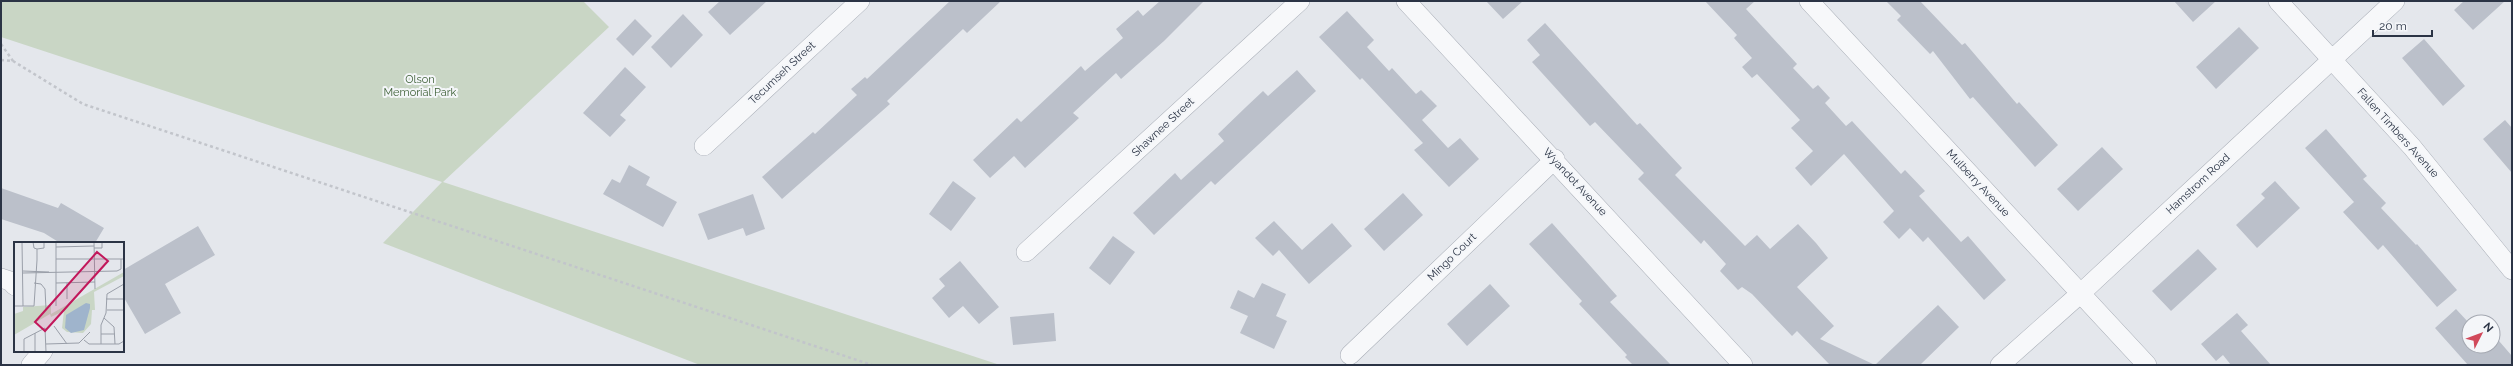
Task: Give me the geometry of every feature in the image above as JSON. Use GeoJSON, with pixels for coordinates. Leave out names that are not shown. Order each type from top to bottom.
{"type":"FeatureCollection","features":[{"type":"Feature","properties":{"kind":"street","name":"Tecumseh Street"},"geometry":{"type":"LineString","coordinates":[[704,146],[860,1]]}},
{"type":"Feature","properties":{"kind":"street","name":"Shawnee Street"},"geometry":{"type":"LineString","coordinates":[[1026,252],[1300,1]]}},
{"type":"Feature","properties":{"kind":"street","name":"Wyandot Avenue"},"geometry":{"type":"LineString","coordinates":[[1406,1],[1555,159],[1743,365]]}},
{"type":"Feature","properties":{"kind":"street","name":"Mulberry Avenue"},"geometry":{"type":"LineString","coordinates":[[1809,1],[2147,365]]}},
{"type":"Feature","properties":{"kind":"street","name":"Fallen Timbers Avenue"},"geometry":{"type":"LineString","coordinates":[[2278,1],[2412,147],[2512,270]]}},
{"type":"Feature","properties":{"kind":"street","name":"Hamstrom Road"},"geometry":{"type":"LineString","coordinates":[[2000,365],[2081,293],[2395,1]]}},
{"type":"Feature","properties":{"kind":"street","name":"Mingo Court"},"geometry":{"type":"LineString","coordinates":[[1350,355],[1555,159]]}},
{"type":"Feature","properties":{"kind":"street"},"geometry":{"type":"LineString","coordinates":[[1,278],[10,280],[14,285]]}},
{"type":"Feature","properties":{"kind":"street"},"geometry":{"type":"LineString","coordinates":[[31,365],[41,352]]}},
{"type":"Feature","properties":{"kind":"path"},"geometry":{"type":"LineString","coordinates":[[1,44],[13,61],[83,104],[872,365]]}},
{"type":"Feature","properties":{"kind":"path"},"geometry":{"type":"LineString","coordinates":[[1,60],[13,61]]}},
{"type":"Feature","properties":{"kind":"green space","name":"Olson Memorial Park"},"geometry":{"type":"Polygon","coordinates":[[[1,1],[583,1],[609,27],[443,182],[1000,365],[700,365],[383,243],[442,182],[1,37],[1,1]]]}},
{"type":"Feature","properties":{"kind":"building"},"geometry":{"type":"Polygon","coordinates":[[[720,1],[767,1],[730,35],[708,12],[720,1]]]}},
{"type":"Feature","properties":{"kind":"building"},"geometry":{"type":"Polygon","coordinates":[[[950,1],[1001,1],[967,33],[963,29],[887,101],[890,104],[782,199],[762,177],[813,132],[815,134],[857,95],[851,89],[865,77],[867,79],[950,1]]]}},
{"type":"Feature","properties":{"kind":"building"},"geometry":{"type":"Polygon","coordinates":[[[1160,1],[1204,1],[1164,41],[1121,79],[1116,73],[1073,113],[1079,118],[1025,168],[1014,156],[990,178],[973,160],[1017,118],[1021,122],[1081,66],[1085,71],[1123,38],[1116,29],[1138,10],[1143,16],[1160,1]]]}},
{"type":"Feature","properties":{"kind":"building"},"geometry":{"type":"Polygon","coordinates":[[[1486,1],[1523,1],[1503,19],[1486,1]]]}},
{"type":"Feature","properties":{"kind":"building"},"geometry":{"type":"Polygon","coordinates":[[[1705,1],[1755,1],[1746,9],[1797,64],[1793,68],[1813,89],[1818,85],[1830,98],[1825,103],[1846,126],[1852,121],[1901,174],[1905,170],[1925,191],[1919,196],[1961,242],[1968,236],[2006,280],[1984,300],[1928,237],[1923,242],[1910,228],[1899,239],[1883,222],[1894,211],[1844,154],[1811,186],[1795,168],[1813,151],[1791,128],[1800,120],[1757,74],[1752,78],[1742,67],[1752,58],[1734,38],[1737,35],[1705,1]]]}},
{"type":"Feature","properties":{"kind":"building"},"geometry":{"type":"Polygon","coordinates":[[[1886,1],[1920,1],[1962,45],[1965,43],[2017,104],[2019,102],[2058,145],[2035,167],[1973,97],[1970,99],[1933,51],[1930,54],[1897,20],[1901,16],[1886,1]]]}},
{"type":"Feature","properties":{"kind":"building"},"geometry":{"type":"Polygon","coordinates":[[[2174,1],[2216,1],[2193,22],[2174,1]]]}},
{"type":"Feature","properties":{"kind":"building"},"geometry":{"type":"Polygon","coordinates":[[[2464,1],[2505,1],[2473,30],[2454,10],[2464,1]]]}},
{"type":"Feature","properties":{"kind":"building"},"geometry":{"type":"Polygon","coordinates":[[[1347,11],[1374,40],[1367,47],[1389,71],[1392,68],[1416,94],[1421,90],[1437,106],[1422,120],[1448,148],[1460,138],[1479,159],[1449,187],[1414,150],[1423,143],[1362,78],[1360,80],[1319,37],[1347,11]]]}},
{"type":"Feature","properties":{"kind":"building"},"geometry":{"type":"Polygon","coordinates":[[[683,14],[703,35],[671,68],[651,47],[683,14]]]}},
{"type":"Feature","properties":{"kind":"building"},"geometry":{"type":"Polygon","coordinates":[[[635,19],[652,36],[633,56],[616,39],[635,19]]]}},
{"type":"Feature","properties":{"kind":"building"},"geometry":{"type":"Polygon","coordinates":[[[1545,23],[1637,125],[1640,123],[1682,168],[1675,175],[1745,246],[1757,235],[1770,249],[1798,224],[1828,258],[1797,287],[1834,326],[1820,339],[1875,365],[1830,365],[1797,331],[1792,336],[1752,294],[1742,287],[1738,290],[1720,271],[1726,264],[1704,240],[1701,244],[1638,179],[1644,173],[1595,122],[1590,126],[1532,62],[1540,55],[1527,40],[1545,23]]]}},
{"type":"Feature","properties":{"kind":"building"},"geometry":{"type":"Polygon","coordinates":[[[2239,27],[2259,48],[2216,89],[2196,67],[2239,27]]]}},
{"type":"Feature","properties":{"kind":"building"},"geometry":{"type":"Polygon","coordinates":[[[2424,39],[2465,86],[2443,106],[2402,58],[2424,39]]]}},
{"type":"Feature","properties":{"kind":"building"},"geometry":{"type":"Polygon","coordinates":[[[625,67],[646,87],[620,115],[626,120],[610,137],[583,113],[625,67]]]}},
{"type":"Feature","properties":{"kind":"building"},"geometry":{"type":"Polygon","coordinates":[[[1297,70],[1316,91],[1215,185],[1211,181],[1154,235],[1133,213],[1175,173],[1181,180],[1224,141],[1218,134],[1246,107],[1263,91],[1268,96],[1297,70]]]}},
{"type":"Feature","properties":{"kind":"building"},"geometry":{"type":"Polygon","coordinates":[[[2505,120],[2512,128],[2512,173],[2483,139],[2505,120]]]}},
{"type":"Feature","properties":{"kind":"building"},"geometry":{"type":"Polygon","coordinates":[[[2326,129],[2367,176],[2363,179],[2386,203],[2381,208],[2416,245],[2417,244],[2457,290],[2437,307],[2383,245],[2378,250],[2343,212],[2354,202],[2305,148],[2326,129]]]}},
{"type":"Feature","properties":{"kind":"building"},"geometry":{"type":"Polygon","coordinates":[[[2102,147],[2123,169],[2078,211],[2057,189],[2102,147]]]}},
{"type":"Feature","properties":{"kind":"building"},"geometry":{"type":"Polygon","coordinates":[[[629,165],[650,177],[646,185],[677,202],[663,227],[603,194],[612,179],[620,183],[629,165]]]}},
{"type":"Feature","properties":{"kind":"building"},"geometry":{"type":"Polygon","coordinates":[[[953,181],[976,198],[951,231],[929,214],[953,181]]]}},
{"type":"Feature","properties":{"kind":"building"},"geometry":{"type":"Polygon","coordinates":[[[2275,181],[2300,208],[2257,248],[2236,225],[2265,198],[2261,194],[2275,181]]]}},
{"type":"Feature","properties":{"kind":"building"},"geometry":{"type":"Polygon","coordinates":[[[1,188],[58,208],[61,203],[104,228],[96,242],[58,242],[44,233],[1,219],[1,188]]]}},
{"type":"Feature","properties":{"kind":"building"},"geometry":{"type":"Polygon","coordinates":[[[1403,193],[1423,215],[1384,251],[1364,229],[1403,193]]]}},
{"type":"Feature","properties":{"kind":"building"},"geometry":{"type":"Polygon","coordinates":[[[753,194],[765,229],[746,236],[743,228],[708,240],[698,214],[753,194]]]}},
{"type":"Feature","properties":{"kind":"building"},"geometry":{"type":"Polygon","coordinates":[[[1274,221],[1302,250],[1332,223],[1352,246],[1309,284],[1279,250],[1273,256],[1255,238],[1274,221]]]}},
{"type":"Feature","properties":{"kind":"building"},"geometry":{"type":"Polygon","coordinates":[[[1552,223],[1617,296],[1610,302],[1671,365],[1633,365],[1625,357],[1627,355],[1579,304],[1582,301],[1529,244],[1552,223]]]}},
{"type":"Feature","properties":{"kind":"building"},"geometry":{"type":"Polygon","coordinates":[[[198,226],[215,255],[165,284],[181,313],[145,334],[124,298],[124,269],[198,226]]]}},
{"type":"Feature","properties":{"kind":"building"},"geometry":{"type":"Polygon","coordinates":[[[1113,236],[1135,252],[1110,285],[1089,268],[1113,236]]]}},
{"type":"Feature","properties":{"kind":"building"},"geometry":{"type":"Polygon","coordinates":[[[2198,249],[2217,269],[2171,311],[2152,291],[2198,249]]]}},
{"type":"Feature","properties":{"kind":"building"},"geometry":{"type":"Polygon","coordinates":[[[960,261],[999,307],[979,324],[963,306],[949,318],[932,298],[945,286],[939,279],[960,261]]]}},
{"type":"Feature","properties":{"kind":"building"},"geometry":{"type":"Polygon","coordinates":[[[1262,283],[1286,294],[1276,316],[1287,321],[1274,349],[1240,333],[1248,316],[1230,308],[1238,290],[1254,298],[1262,283]]]}},
{"type":"Feature","properties":{"kind":"building"},"geometry":{"type":"Polygon","coordinates":[[[1490,284],[1510,306],[1467,346],[1447,324],[1490,284]]]}},
{"type":"Feature","properties":{"kind":"building"},"geometry":{"type":"Polygon","coordinates":[[[1938,305],[1959,327],[1920,365],[1875,365],[1938,305]]]}},
{"type":"Feature","properties":{"kind":"building"},"geometry":{"type":"Polygon","coordinates":[[[2456,309],[2461,314],[2461,354],[2501,354],[2501,343],[2512,356],[2512,365],[2468,365],[2435,328],[2456,309]]]}},
{"type":"Feature","properties":{"kind":"building"},"geometry":{"type":"Polygon","coordinates":[[[1054,313],[1056,341],[1013,345],[1010,317],[1054,313]]]}},
{"type":"Feature","properties":{"kind":"building"},"geometry":{"type":"Polygon","coordinates":[[[2237,313],[2248,325],[2241,331],[2271,365],[2231,365],[2223,355],[2216,361],[2201,344],[2237,313]]]}}]}
